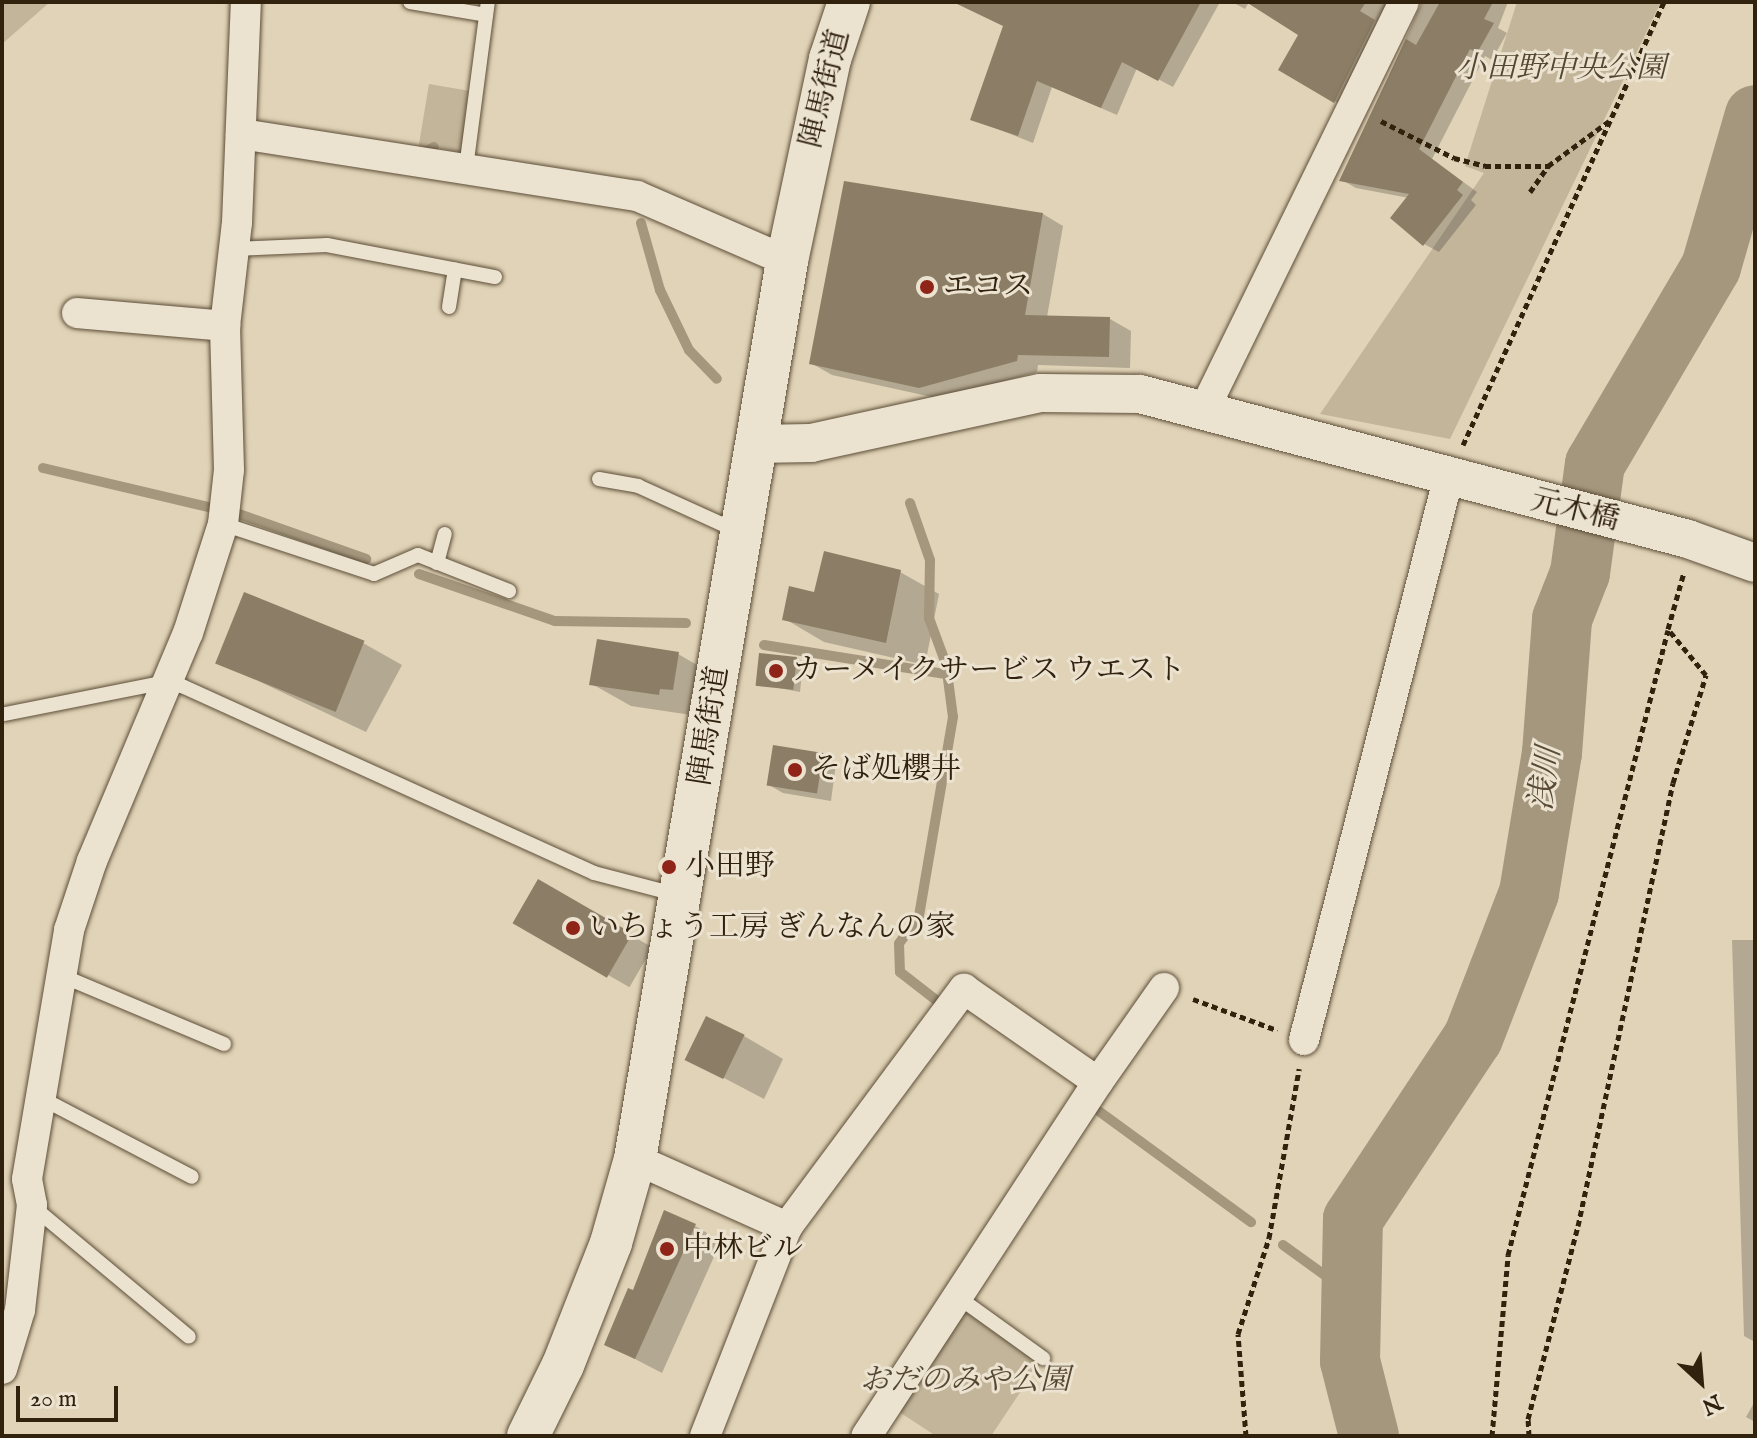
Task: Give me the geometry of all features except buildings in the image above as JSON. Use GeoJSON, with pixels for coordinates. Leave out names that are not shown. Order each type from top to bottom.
{"type":"FeatureCollection","features":[{"type":"Feature","properties":{"kind":"main road","name":"陣馬街道"},"geometry":{"type":"LineString","coordinates":[[528,1436],[563,1365],[606,1257],[635,1159],[683,897],[787,261],[830,59],[849,2]]}},
{"type":"Feature","properties":{"kind":"street"},"geometry":{"type":"LineString","coordinates":[[2,1369],[20,1310],[32,1205],[27,1179],[60,975],[92,861],[167,682],[223,524],[229,470],[225,326],[234,249],[246,2]]}},
{"type":"Feature","properties":{"kind":"street"},"geometry":{"type":"LineString","coordinates":[[1205,408],[1354,111],[1404,2]]}},
{"type":"Feature","properties":{"kind":"street"},"geometry":{"type":"LineString","coordinates":[[241,134],[637,196],[787,261]]}},
{"type":"Feature","properties":{"kind":"street"},"geometry":{"type":"LineString","coordinates":[[77,313],[225,326]]}},
{"type":"Feature","properties":{"kind":"street","name":"元木橋"},"geometry":{"type":"LineString","coordinates":[[756,444],[811,443],[1041,393],[1140,394],[1205,408],[1454,481],[1688,539],[1755,563]]}},
{"type":"Feature","properties":{"kind":"street"},"geometry":{"type":"LineString","coordinates":[[1304,1040],[1454,481]]}},
{"type":"Feature","properties":{"kind":"street"},"geometry":{"type":"LineString","coordinates":[[866,1436],[1098,1082],[1164,988]]}},
{"type":"Feature","properties":{"kind":"street"},"geometry":{"type":"LineString","coordinates":[[705,1436],[787,1227],[964,989],[1098,1082]]}},
{"type":"Feature","properties":{"kind":"street"},"geometry":{"type":"LineString","coordinates":[[635,1159],[787,1227]]}},
{"type":"Feature","properties":{"kind":"lane"},"geometry":{"type":"LineString","coordinates":[[410,2],[487,8],[466,168]]}},
{"type":"Feature","properties":{"kind":"lane"},"geometry":{"type":"LineString","coordinates":[[234,249],[327,245],[495,277]]}},
{"type":"Feature","properties":{"kind":"lane"},"geometry":{"type":"LineString","coordinates":[[449,307],[455,269]]}},
{"type":"Feature","properties":{"kind":"lane"},"geometry":{"type":"LineString","coordinates":[[599,479],[638,486],[741,533]]}},
{"type":"Feature","properties":{"kind":"lane"},"geometry":{"type":"LineString","coordinates":[[223,524],[374,574],[418,555],[509,591]]}},
{"type":"Feature","properties":{"kind":"lane"},"geometry":{"type":"LineString","coordinates":[[437,563],[445,534]]}},
{"type":"Feature","properties":{"kind":"lane"},"geometry":{"type":"LineString","coordinates":[[5,714],[167,682],[594,873],[683,897]]}},
{"type":"Feature","properties":{"kind":"lane"},"geometry":{"type":"LineString","coordinates":[[60,975],[224,1044]]}},
{"type":"Feature","properties":{"kind":"lane"},"geometry":{"type":"LineString","coordinates":[[41,1098],[192,1177]]}},
{"type":"Feature","properties":{"kind":"lane"},"geometry":{"type":"LineString","coordinates":[[32,1205],[189,1337]]}},
{"type":"Feature","properties":{"kind":"lane"},"geometry":{"type":"LineString","coordinates":[[958,1297],[1043,1358]]}},
{"type":"Feature","properties":{"kind":"path"},"geometry":{"type":"LineString","coordinates":[[1454,481],[1609,120],[1664,2]]}},
{"type":"Feature","properties":{"kind":"path"},"geometry":{"type":"LineString","coordinates":[[1354,111],[1454,158],[1485,166],[1548,166]]}},
{"type":"Feature","properties":{"kind":"path"},"geometry":{"type":"LineString","coordinates":[[1530,192],[1548,166],[1609,120]]}},
{"type":"Feature","properties":{"kind":"path"},"geometry":{"type":"LineString","coordinates":[[1492,1436],[1508,1255],[1668,629],[1688,539]]}},
{"type":"Feature","properties":{"kind":"path"},"geometry":{"type":"LineString","coordinates":[[1529,1436],[1528,1419],[1578,1226],[1673,783],[1706,675],[1668,629]]}},
{"type":"Feature","properties":{"kind":"path"},"geometry":{"type":"LineString","coordinates":[[1164,988],[1304,1040],[1269,1238],[1238,1334],[1246,1436]]}},
{"type":"Feature","properties":{"kind":"green space"},"geometry":{"type":"Polygon","coordinates":[[[2,2],[50,2],[2,44],[2,2]]]}},
{"type":"Feature","properties":{"kind":"green space","name":"小田野中央公園"},"geometry":{"type":"Polygon","coordinates":[[[1517,2],[1661,2],[1450,439],[1320,414],[1484,173],[1465,166],[1517,2]]]}},
{"type":"Feature","properties":{"kind":"green space"},"geometry":{"type":"Polygon","coordinates":[[[429,84],[476,92],[468,154],[434,147],[417,156],[429,84]]]}},
{"type":"Feature","properties":{"kind":"green space","name":"おだのみや公園"},"geometry":{"type":"Polygon","coordinates":[[[973,1308],[1043,1358],[991,1436],[936,1436],[887,1404],[946,1315],[973,1308]]]}},
{"type":"Feature","properties":{"kind":"waterway","name":"浅川"},"geometry":{"type":"LineString","coordinates":[[1369,1436],[1350,1361],[1353,1219],[1473,1038],[1529,893],[1552,753],[1562,619],[1580,573],[1595,464],[1711,267],[1755,115]]}},
{"type":"Feature","properties":{"kind":"waterway"},"geometry":{"type":"LineString","coordinates":[[417,156],[434,147]]}},
{"type":"Feature","properties":{"kind":"waterway"},"geometry":{"type":"LineString","coordinates":[[641,223],[660,290],[689,350],[717,379]]}},
{"type":"Feature","properties":{"kind":"waterway"},"geometry":{"type":"LineString","coordinates":[[43,468],[217,509]]}},
{"type":"Feature","properties":{"kind":"waterway"},"geometry":{"type":"LineString","coordinates":[[910,503],[930,560],[929,618],[946,664],[953,717],[919,916],[899,944],[900,972],[936,1000]]}},
{"type":"Feature","properties":{"kind":"waterway"},"geometry":{"type":"LineString","coordinates":[[239,514],[366,559]]}},
{"type":"Feature","properties":{"kind":"waterway"},"geometry":{"type":"LineString","coordinates":[[419,574],[555,621],[686,623]]}},
{"type":"Feature","properties":{"kind":"waterway"},"geometry":{"type":"LineString","coordinates":[[764,645],[946,674]]}},
{"type":"Feature","properties":{"kind":"waterway"},"geometry":{"type":"LineString","coordinates":[[1100,1112],[1251,1222]]}},
{"type":"Feature","properties":{"kind":"waterway"},"geometry":{"type":"LineString","coordinates":[[1283,1245],[1351,1294]]}},
{"type":"Feature","properties":{"kind":"place","name":"エコス"},"geometry":{"type":"Point","coordinates":[927,287]}},
{"type":"Feature","properties":{"kind":"place","name":"カーメイクサービス ウエスト"},"geometry":{"type":"Point","coordinates":[776,671]}},
{"type":"Feature","properties":{"kind":"place","name":"そば処櫻井"},"geometry":{"type":"Point","coordinates":[795,770]}},
{"type":"Feature","properties":{"kind":"place","name":"小田野"},"geometry":{"type":"Point","coordinates":[669,867]}},
{"type":"Feature","properties":{"kind":"place","name":"いちょう工房 ぎんなんの家"},"geometry":{"type":"Point","coordinates":[573,928]}},
{"type":"Feature","properties":{"kind":"place","name":"中林ビル"},"geometry":{"type":"Point","coordinates":[667,1249]}}]}
